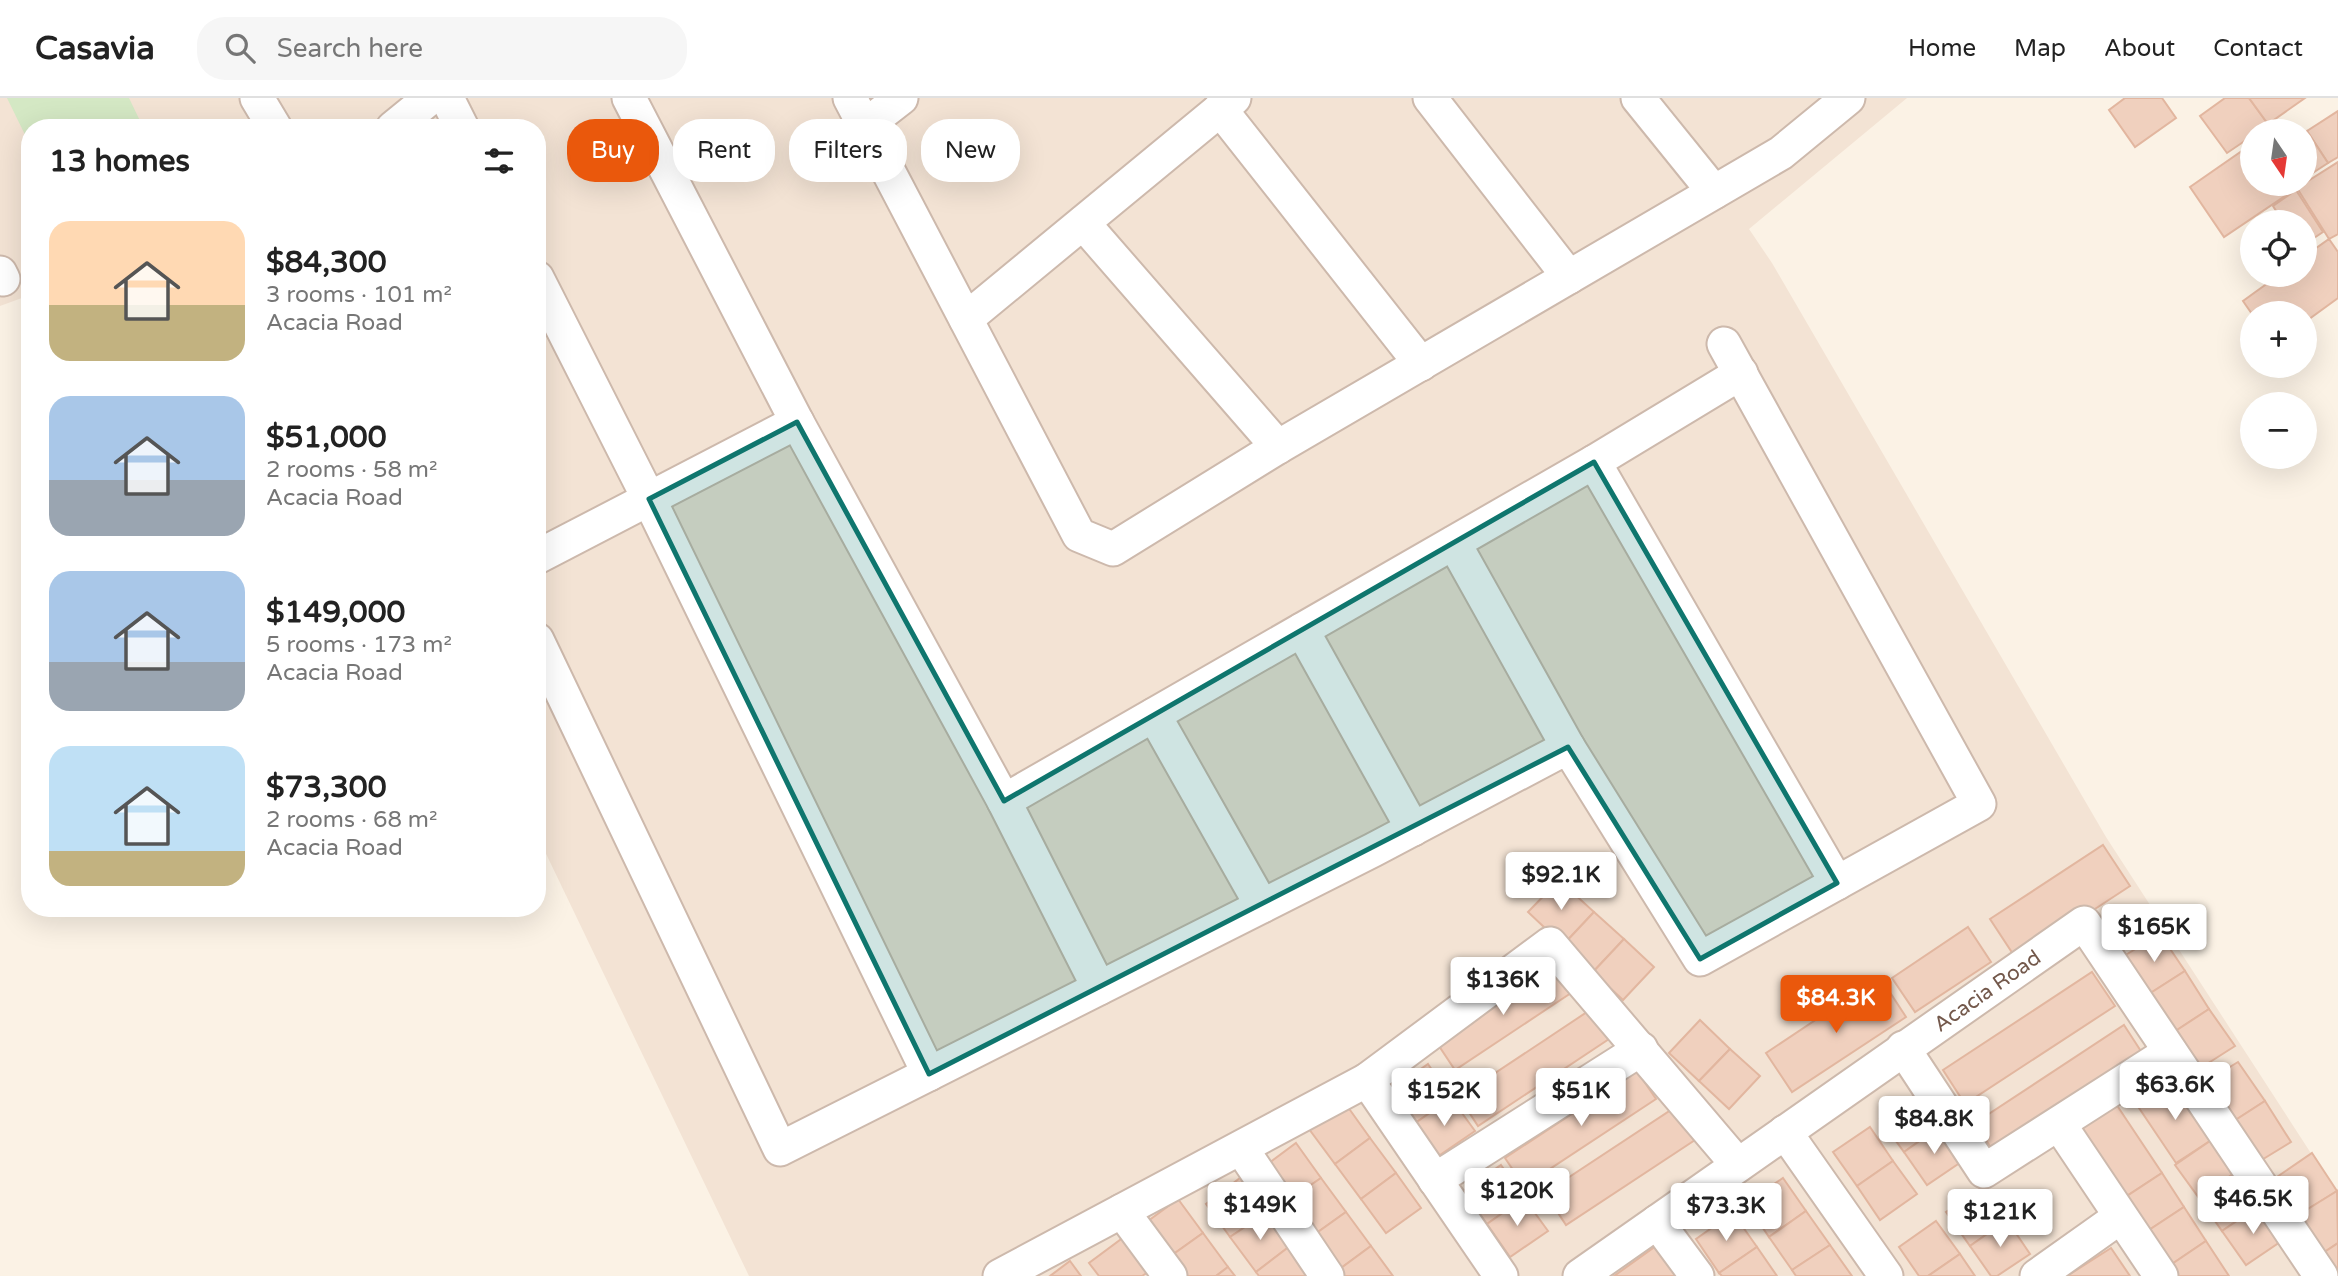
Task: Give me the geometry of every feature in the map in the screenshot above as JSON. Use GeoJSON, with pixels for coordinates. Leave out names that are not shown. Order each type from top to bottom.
{"type":"FeatureCollection","features":[{"type":"Feature","properties":{"kind":"street"},"geometry":{"type":"LineString","coordinates":[[257,98],[270,119]]}},
{"type":"Feature","properties":{"kind":"street"},"geometry":{"type":"LineString","coordinates":[[404,119],[430,98]]}},
{"type":"Feature","properties":{"kind":"street"},"geometry":{"type":"LineString","coordinates":[[447,98],[457,119]]}},
{"type":"Feature","properties":{"kind":"street"},"geometry":{"type":"LineString","coordinates":[[629,98],[797,422],[1004,801],[1099,988]]}},
{"type":"Feature","properties":{"kind":"street"},"geometry":{"type":"LineString","coordinates":[[901,98],[858,112],[1079,535],[1113,549],[1278,447],[1781,153],[1848,98]]}},
{"type":"Feature","properties":{"kind":"street"},"geometry":{"type":"LineString","coordinates":[[1430,98],[1569,277]]}},
{"type":"Feature","properties":{"kind":"street"},"geometry":{"type":"LineString","coordinates":[[1638,98],[1714,192]]}},
{"type":"Feature","properties":{"kind":"street"},"geometry":{"type":"LineString","coordinates":[[966,319],[1227,104],[1421,364]]}},
{"type":"Feature","properties":{"kind":"street"},"geometry":{"type":"LineString","coordinates":[[1083,223],[1278,447]]}},
{"type":"Feature","properties":{"kind":"street"},"geometry":{"type":"LineString","coordinates":[[546,296],[649,499],[929,1074]]}},
{"type":"Feature","properties":{"kind":"street"},"geometry":{"type":"LineString","coordinates":[[1454,543],[1568,747],[1700,959],[1979,804],[1724,344]]}},
{"type":"Feature","properties":{"kind":"street"},"geometry":{"type":"LineString","coordinates":[[1004,801],[1594,462],[1741,373]]}},
{"type":"Feature","properties":{"kind":"street"},"geometry":{"type":"LineString","coordinates":[[546,552],[797,422]]}},
{"type":"Feature","properties":{"kind":"street"},"geometry":{"type":"LineString","coordinates":[[1594,462],[1837,883]]}},
{"type":"Feature","properties":{"kind":"street"},"geometry":{"type":"LineString","coordinates":[[1301,630],[1413,829]]}},
{"type":"Feature","properties":{"kind":"street"},"geometry":{"type":"LineString","coordinates":[[546,659],[780,1149],[1413,829],[1568,747]]}},
{"type":"Feature","properties":{"kind":"street"},"geometry":{"type":"LineString","coordinates":[[1154,715],[1262,906]]}},
{"type":"Feature","properties":{"kind":"street","name":"Acacia Road"},"geometry":{"type":"LineString","coordinates":[[1580,1276],[2084,923],[2170,1052]]}},
{"type":"Feature","properties":{"kind":"street"},"geometry":{"type":"LineString","coordinates":[[1011,1274],[1122,1211],[1367,1080],[1550,944],[1738,1165]]}},
{"type":"Feature","properties":{"kind":"street"},"geometry":{"type":"LineString","coordinates":[[1903,1048],[1984,1171],[2170,1052],[2309,1272]]}},
{"type":"Feature","properties":{"kind":"street"},"geometry":{"type":"LineString","coordinates":[[1435,1180],[1641,1049]]}},
{"type":"Feature","properties":{"kind":"street"},"geometry":{"type":"LineString","coordinates":[[1367,1080],[1501,1276]]}},
{"type":"Feature","properties":{"kind":"street"},"geometry":{"type":"LineString","coordinates":[[2059,1124],[2161,1276]]}},
{"type":"Feature","properties":{"kind":"street"},"geometry":{"type":"LineString","coordinates":[[1785,1132],[1886,1276]]}},
{"type":"Feature","properties":{"kind":"street"},"geometry":{"type":"LineString","coordinates":[[1241,1148],[1327,1276]]}},
{"type":"Feature","properties":{"kind":"street"},"geometry":{"type":"LineString","coordinates":[[1122,1211],[1170,1276]]}},
{"type":"Feature","properties":{"kind":"street"},"geometry":{"type":"LineString","coordinates":[[2037,1276],[2120,1217]]}},
{"type":"Feature","properties":{"kind":"street"},"geometry":{"type":"LineString","coordinates":[[1657,1222],[1697,1276]]}},
{"type":"Feature","properties":{"kind":"highlighted area"},"geometry":{"type":"Polygon","coordinates":[[[797,422],[1004,801],[1594,462],[1837,883],[1700,959],[1568,747],[929,1074],[649,499],[797,422]]]}},
{"type":"Feature","properties":{"kind":"shaded area"},"geometry":{"type":"Polygon","coordinates":[[[0,98],[1907,98],[1749,229],[1772,263],[2106,837],[2338,1195],[2338,1276],[749,1276],[546,854],[546,119],[21,119],[21,298],[0,306],[0,98]]]}},
{"type":"Feature","properties":{"kind":"green space"},"geometry":{"type":"Polygon","coordinates":[[[7,98],[129,98],[139,119],[21,119],[21,127],[7,98]]]}},
{"type":"Feature","properties":{"kind":"building"},"geometry":{"type":"Polygon","coordinates":[[[2125,98],[2162,98],[2176,118],[2135,147],[2109,110],[2125,98]]]}},
{"type":"Feature","properties":{"kind":"building"},"geometry":{"type":"Polygon","coordinates":[[[2225,98],[2249,98],[2264,119],[2240,119],[2240,144],[2227,153],[2200,116],[2225,98]]]}},
{"type":"Feature","properties":{"kind":"building"},"geometry":{"type":"Polygon","coordinates":[[[2249,98],[2305,98],[2275,119],[2264,119],[2249,98]]]}},
{"type":"Feature","properties":{"kind":"building"},"geometry":{"type":"Polygon","coordinates":[[[2338,111],[2338,157],[2328,163],[2317,146],[2317,125],[2338,111]]]}},
{"type":"Feature","properties":{"kind":"building"},"geometry":{"type":"Polygon","coordinates":[[[2317,146],[2328,163],[2317,170],[2317,146]]]}},
{"type":"Feature","properties":{"kind":"building"},"geometry":{"type":"Polygon","coordinates":[[[2240,152],[2240,196],[2285,196],[2264,210],[2240,210],[2240,226],[2224,237],[2190,187],[2240,152]]]}},
{"type":"Feature","properties":{"kind":"building"},"geometry":{"type":"Polygon","coordinates":[[[2338,162],[2338,234],[2329,239],[2317,220],[2317,210],[2311,210],[2302,196],[2317,196],[2317,175],[2338,162]]]}},
{"type":"Feature","properties":{"kind":"building"},"geometry":{"type":"Polygon","coordinates":[[[2287,196],[2300,196],[2309,210],[2276,210],[2273,206],[2287,196]]]}},
{"type":"Feature","properties":{"kind":"building"},"geometry":{"type":"Polygon","coordinates":[[[2317,223],[2323,232],[2317,236],[2317,223]]]}},
{"type":"Feature","properties":{"kind":"building"},"geometry":{"type":"Polygon","coordinates":[[[2329,239],[2338,252],[2338,298],[2317,313],[2317,301],[2243,301],[2262,287],[2317,287],[2317,248],[2329,239]]]}},
{"type":"Feature","properties":{"kind":"building"},"geometry":{"type":"Polygon","coordinates":[[[2103,845],[2130,886],[2017,960],[1990,919],[2103,845]]]}},
{"type":"Feature","properties":{"kind":"building"},"geometry":{"type":"Polygon","coordinates":[[[1559,880],[1594,912],[1563,945],[1528,912],[1559,880]]]}},
{"type":"Feature","properties":{"kind":"building"},"geometry":{"type":"Polygon","coordinates":[[[1594,912],[1624,939],[1593,972],[1563,945],[1594,912]]]}},
{"type":"Feature","properties":{"kind":"building"},"geometry":{"type":"Polygon","coordinates":[[[1968,927],[1991,962],[1915,1012],[1892,978],[1968,927]]]}},
{"type":"Feature","properties":{"kind":"building"},"geometry":{"type":"Polygon","coordinates":[[[2160,934],[2185,971],[2149,994],[2124,956],[2160,934]]]}},
{"type":"Feature","properties":{"kind":"building"},"geometry":{"type":"Polygon","coordinates":[[[1624,939],[1654,967],[1623,1000],[1593,972],[1624,939]]]}},
{"type":"Feature","properties":{"kind":"building"},"geometry":{"type":"Polygon","coordinates":[[[1551,964],[1571,993],[1455,1070],[1435,1040],[1551,964]]]}},
{"type":"Feature","properties":{"kind":"building"},"geometry":{"type":"Polygon","coordinates":[[[2185,971],[2209,1009],[2174,1032],[2149,994],[2185,971]]]}},
{"type":"Feature","properties":{"kind":"building"},"geometry":{"type":"Polygon","coordinates":[[[2092,972],[2115,1006],[1965,1104],[1943,1070],[2092,972]]]}},
{"type":"Feature","properties":{"kind":"building"},"geometry":{"type":"Polygon","coordinates":[[[1880,977],[1906,1017],[1792,1092],[1766,1053],[1880,977]]]}},
{"type":"Feature","properties":{"kind":"building"},"geometry":{"type":"Polygon","coordinates":[[[2209,1009],[2235,1046],[2199,1069],[2174,1032],[2209,1009]]]}},
{"type":"Feature","properties":{"kind":"building"},"geometry":{"type":"Polygon","coordinates":[[[1590,1010],[1609,1039],[1478,1126],[1459,1097],[1590,1010]]]}},
{"type":"Feature","properties":{"kind":"building"},"geometry":{"type":"Polygon","coordinates":[[[1700,1020],[1730,1049],[1699,1081],[1669,1053],[1700,1020]]]}},
{"type":"Feature","properties":{"kind":"building"},"geometry":{"type":"Polygon","coordinates":[[[2124,1025],[2146,1059],[1997,1157],[1975,1123],[2124,1025]]]}},
{"type":"Feature","properties":{"kind":"building"},"geometry":{"type":"Polygon","coordinates":[[[1730,1049],[1760,1076],[1729,1109],[1699,1081],[1730,1049]]]}},
{"type":"Feature","properties":{"kind":"building"},"geometry":{"type":"Polygon","coordinates":[[[2238,1062],[2265,1101],[2234,1121],[2207,1081],[2238,1062]]]}},
{"type":"Feature","properties":{"kind":"building"},"geometry":{"type":"Polygon","coordinates":[[[1428,1064],[1451,1098],[1414,1124],[1391,1090],[1428,1064]]]}},
{"type":"Feature","properties":{"kind":"building"},"geometry":{"type":"Polygon","coordinates":[[[1637,1071],[1656,1099],[1524,1186],[1505,1158],[1637,1071]]]}},
{"type":"Feature","properties":{"kind":"building"},"geometry":{"type":"Polygon","coordinates":[[[2174,1081],[2213,1139],[2176,1163],[2137,1105],[2174,1081]]]}},
{"type":"Feature","properties":{"kind":"building"},"geometry":{"type":"Polygon","coordinates":[[[1918,1093],[1941,1126],[1904,1152],[1880,1119],[1918,1093]]]}},
{"type":"Feature","properties":{"kind":"building"},"geometry":{"type":"Polygon","coordinates":[[[2110,1095],[2162,1173],[2125,1197],[2074,1120],[2110,1095]]]}},
{"type":"Feature","properties":{"kind":"building"},"geometry":{"type":"Polygon","coordinates":[[[1451,1098],[1475,1131],[1437,1157],[1414,1124],[1451,1098]]]}},
{"type":"Feature","properties":{"kind":"building"},"geometry":{"type":"Polygon","coordinates":[[[2265,1101],[2291,1142],[2260,1161],[2234,1121],[2265,1101]]]}},
{"type":"Feature","properties":{"kind":"building"},"geometry":{"type":"Polygon","coordinates":[[[1345,1103],[1370,1138],[1335,1164],[1309,1129],[1345,1103]]]}},
{"type":"Feature","properties":{"kind":"building"},"geometry":{"type":"Polygon","coordinates":[[[1674,1108],[1695,1140],[1566,1225],[1545,1193],[1674,1108]]]}},
{"type":"Feature","properties":{"kind":"building"},"geometry":{"type":"Polygon","coordinates":[[[1941,1126],[1964,1160],[1927,1185],[1904,1152],[1941,1126]]]}},
{"type":"Feature","properties":{"kind":"building"},"geometry":{"type":"Polygon","coordinates":[[[1870,1127],[1893,1161],[1857,1186],[1833,1152],[1870,1127]]]}},
{"type":"Feature","properties":{"kind":"building"},"geometry":{"type":"Polygon","coordinates":[[[1370,1138],[1396,1173],[1361,1199],[1335,1164],[1370,1138]]]}},
{"type":"Feature","properties":{"kind":"building"},"geometry":{"type":"Polygon","coordinates":[[[2213,1139],[2236,1172],[2199,1198],[2175,1165],[2213,1139]]]}},
{"type":"Feature","properties":{"kind":"building"},"geometry":{"type":"Polygon","coordinates":[[[1296,1143],[1321,1178],[1286,1202],[1261,1169],[1296,1143]]]}},
{"type":"Feature","properties":{"kind":"building"},"geometry":{"type":"Polygon","coordinates":[[[2312,1153],[2337,1191],[2295,1217],[2271,1181],[2312,1153]]]}},
{"type":"Feature","properties":{"kind":"building"},"geometry":{"type":"Polygon","coordinates":[[[1893,1161],[1917,1194],[1880,1220],[1857,1186],[1893,1161]]]}},
{"type":"Feature","properties":{"kind":"building"},"geometry":{"type":"Polygon","coordinates":[[[1501,1165],[1524,1198],[1487,1224],[1463,1191],[1501,1165]]]}},
{"type":"Feature","properties":{"kind":"building"},"geometry":{"type":"Polygon","coordinates":[[[2236,1172],[2259,1206],[2222,1231],[2199,1198],[2236,1172]]]}},
{"type":"Feature","properties":{"kind":"building"},"geometry":{"type":"Polygon","coordinates":[[[1396,1173],[1421,1208],[1386,1233],[1361,1199],[1396,1173]]]}},
{"type":"Feature","properties":{"kind":"building"},"geometry":{"type":"Polygon","coordinates":[[[2162,1173],[2184,1207],[2146,1232],[2124,1198],[2162,1173]]]}},
{"type":"Feature","properties":{"kind":"building"},"geometry":{"type":"Polygon","coordinates":[[[1240,1178],[1266,1213],[1230,1237],[1206,1204],[1240,1178]]]}},
{"type":"Feature","properties":{"kind":"building"},"geometry":{"type":"Polygon","coordinates":[[[1321,1178],[1346,1212],[1311,1237],[1286,1202],[1321,1178]]]}},
{"type":"Feature","properties":{"kind":"building"},"geometry":{"type":"Polygon","coordinates":[[[1783,1178],[1806,1211],[1769,1237],[1746,1203],[1783,1178]]]}},
{"type":"Feature","properties":{"kind":"building"},"geometry":{"type":"Polygon","coordinates":[[[1984,1186],[2007,1220],[1970,1246],[1946,1212],[1984,1186]]]}},
{"type":"Feature","properties":{"kind":"building"},"geometry":{"type":"Polygon","coordinates":[[[2337,1191],[2338,1243],[2320,1255],[2295,1217],[2337,1191]]]}},
{"type":"Feature","properties":{"kind":"building"},"geometry":{"type":"Polygon","coordinates":[[[1524,1198],[1548,1231],[1510,1257],[1487,1224],[1524,1198]]]}},
{"type":"Feature","properties":{"kind":"building"},"geometry":{"type":"Polygon","coordinates":[[[1178,1199],[1203,1233],[1168,1258],[1144,1224],[1178,1199]]]}},
{"type":"Feature","properties":{"kind":"building"},"geometry":{"type":"Polygon","coordinates":[[[2259,1206],[2283,1240],[2246,1265],[2222,1231],[2259,1206]]]}},
{"type":"Feature","properties":{"kind":"building"},"geometry":{"type":"Polygon","coordinates":[[[2184,1207],[2206,1241],[2169,1266],[2146,1232],[2184,1207]]]}},
{"type":"Feature","properties":{"kind":"building"},"geometry":{"type":"Polygon","coordinates":[[[1806,1211],[1830,1245],[1792,1270],[1769,1237],[1806,1211]]]}},
{"type":"Feature","properties":{"kind":"building"},"geometry":{"type":"Polygon","coordinates":[[[1346,1212],[1371,1246],[1337,1271],[1311,1237],[1346,1212]]]}},
{"type":"Feature","properties":{"kind":"building"},"geometry":{"type":"Polygon","coordinates":[[[1266,1213],[1290,1246],[1256,1272],[1230,1237],[1266,1213]]]}},
{"type":"Feature","properties":{"kind":"building"},"geometry":{"type":"Polygon","coordinates":[[[1733,1213],[1757,1247],[1719,1273],[1696,1239],[1733,1213]]]}},
{"type":"Feature","properties":{"kind":"building"},"geometry":{"type":"Polygon","coordinates":[[[2007,1220],[2030,1254],[1997,1276],[1991,1276],[1970,1246],[2007,1220]]]}},
{"type":"Feature","properties":{"kind":"building"},"geometry":{"type":"Polygon","coordinates":[[[1936,1221],[1960,1254],[1928,1276],[1919,1276],[1899,1247],[1936,1221]]]}},
{"type":"Feature","properties":{"kind":"building"},"geometry":{"type":"Polygon","coordinates":[[[1203,1233],[1228,1267],[1216,1276],[1182,1276],[1168,1258],[1203,1233]]]}},
{"type":"Feature","properties":{"kind":"building"},"geometry":{"type":"Polygon","coordinates":[[[1124,1237],[1148,1272],[1142,1276],[1099,1276],[1089,1263],[1124,1237]]]}},
{"type":"Feature","properties":{"kind":"building"},"geometry":{"type":"Polygon","coordinates":[[[2206,1241],[2229,1276],[2176,1276],[2169,1266],[2206,1241]]]}},
{"type":"Feature","properties":{"kind":"building"},"geometry":{"type":"Polygon","coordinates":[[[2338,1243],[2338,1276],[2335,1276],[2320,1255],[2338,1243]]]}},
{"type":"Feature","properties":{"kind":"building"},"geometry":{"type":"Polygon","coordinates":[[[1830,1245],[1852,1276],[1796,1276],[1792,1270],[1830,1245]]]}},
{"type":"Feature","properties":{"kind":"building"},"geometry":{"type":"Polygon","coordinates":[[[1290,1246],[1312,1276],[1259,1276],[1256,1272],[1290,1246]]]}},
{"type":"Feature","properties":{"kind":"building"},"geometry":{"type":"Polygon","coordinates":[[[1371,1246],[1393,1276],[1340,1276],[1337,1271],[1371,1246]]]}},
{"type":"Feature","properties":{"kind":"building"},"geometry":{"type":"Polygon","coordinates":[[[1656,1246],[1678,1276],[1614,1276],[1656,1246]]]}},
{"type":"Feature","properties":{"kind":"building"},"geometry":{"type":"Polygon","coordinates":[[[1757,1247],[1777,1276],[1722,1276],[1719,1273],[1757,1247]]]}},
{"type":"Feature","properties":{"kind":"building"},"geometry":{"type":"Polygon","coordinates":[[[2111,1248],[2130,1276],[2067,1276],[2111,1248]]]}},
{"type":"Feature","properties":{"kind":"building"},"geometry":{"type":"Polygon","coordinates":[[[1960,1254],[1975,1276],[1928,1276],[1960,1254]]]}},
{"type":"Feature","properties":{"kind":"building"},"geometry":{"type":"Polygon","coordinates":[[[1070,1261],[1081,1276],[1050,1276],[1070,1261]]]}},
{"type":"Feature","properties":{"kind":"building"},"geometry":{"type":"Polygon","coordinates":[[[1228,1267],[1235,1276],[1216,1276],[1228,1267]]]}}]}
